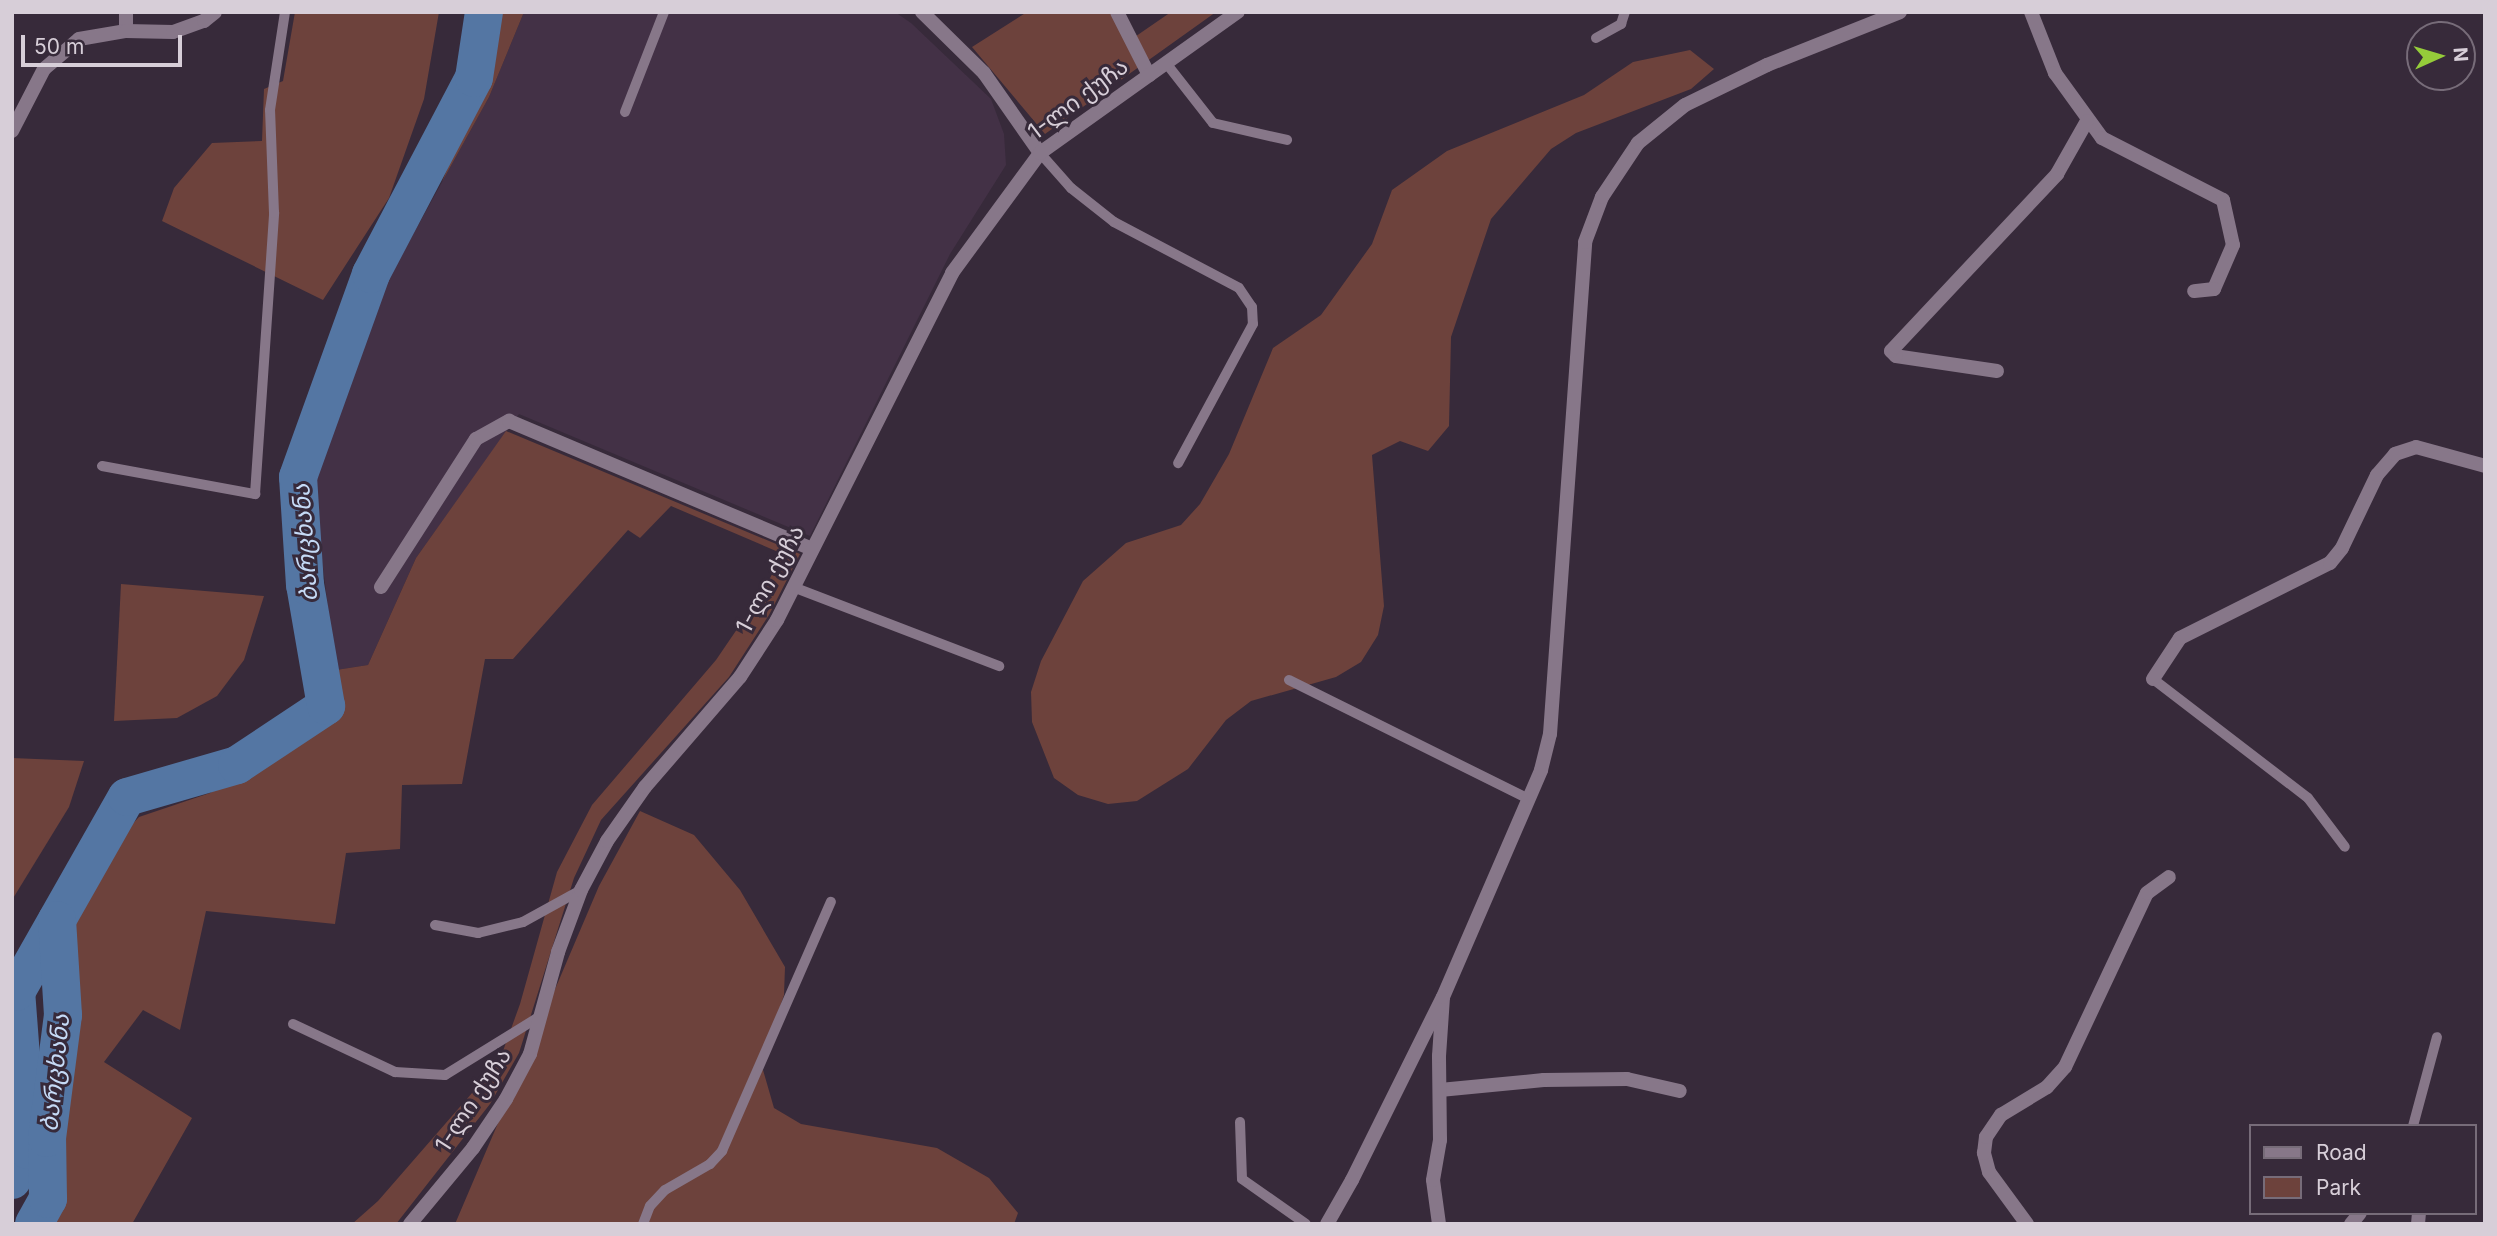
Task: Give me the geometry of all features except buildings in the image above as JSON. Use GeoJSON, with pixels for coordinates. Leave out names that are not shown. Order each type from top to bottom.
{"type":"FeatureCollection","features":[{"type":"Feature","properties":{"kind":"street"},"geometry":{"type":"LineString","coordinates":[[125,12],[126,31]]}},
{"type":"Feature","properties":{"kind":"street"},"geometry":{"type":"LineString","coordinates":[[12,131],[44,69],[79,38],[126,31],[173,32],[204,21],[215,12]]}},
{"type":"Feature","properties":{"kind":"street"},"geometry":{"type":"LineString","coordinates":[[922,12],[984,73],[1040,153]]}},
{"type":"Feature","properties":{"kind":"street"},"geometry":{"type":"LineString","coordinates":[[1116,12],[1149,75]]}},
{"type":"Feature","properties":{"kind":"street","name":"1-ლი ქუჩა"},"geometry":{"type":"LineString","coordinates":[[410,1224],[473,1148],[506,1099],[530,1054],[558,952],[581,890],[607,841],[645,787],[740,677],[777,620],[953,273],[1040,153],[1238,12]]}},
{"type":"Feature","properties":{"kind":"street"},"geometry":{"type":"LineString","coordinates":[[1326,1224],[1352,1180],[1443,997],[1541,770],[1550,734],[1585,242],[1602,197],[1638,143],[1685,104],[1767,65],[1900,12]]}},
{"type":"Feature","properties":{"kind":"street"},"geometry":{"type":"LineString","coordinates":[[2031,12],[2055,73],[2087,121],[2102,138],[2223,200],[2233,245],[2214,289],[2194,292]]}},
{"type":"Feature","properties":{"kind":"street"},"geometry":{"type":"LineString","coordinates":[[1997,371],[1896,356],[1891,351],[2057,174],[2087,121]]}},
{"type":"Feature","properties":{"kind":"street"},"geometry":{"type":"LineString","coordinates":[[381,587],[476,439],[509,421],[812,549]]}},
{"type":"Feature","properties":{"kind":"street"},"geometry":{"type":"LineString","coordinates":[[2153,679],[2180,638],[2330,563],[2342,548],[2377,475],[2395,454],[2416,447],[2485,466]]}},
{"type":"Feature","properties":{"kind":"street"},"geometry":{"type":"LineString","coordinates":[[2028,1224],[1989,1172],[1984,1153],[1986,1137],[2001,1115],[2047,1087],[2065,1067],[2147,893],[2169,877]]}},
{"type":"Feature","properties":{"kind":"street"},"geometry":{"type":"LineString","coordinates":[[1439,1224],[1433,1180],[1440,1140],[1443,997]]}},
{"type":"Feature","properties":{"kind":"street"},"geometry":{"type":"LineString","coordinates":[[1440,1090],[1544,1080],[1627,1079],[1680,1091]]}},
{"type":"Feature","properties":{"kind":"lane"},"geometry":{"type":"LineString","coordinates":[[102,466],[255,494],[274,212],[270,110],[285,12]]}},
{"type":"Feature","properties":{"kind":"lane"},"geometry":{"type":"LineString","coordinates":[[625,112],[664,12]]}},
{"type":"Feature","properties":{"kind":"lane"},"geometry":{"type":"LineString","coordinates":[[1596,38],[1621,24],[1625,12]]}},
{"type":"Feature","properties":{"kind":"lane"},"geometry":{"type":"LineString","coordinates":[[1166,63],[1213,122],[1287,140]]}},
{"type":"Feature","properties":{"kind":"lane"},"geometry":{"type":"LineString","coordinates":[[1040,153],[1071,188],[1114,222],[1239,288],[1252,307],[1253,324],[1178,463]]}},
{"type":"Feature","properties":{"kind":"lane"},"geometry":{"type":"LineString","coordinates":[[793,587],[999,666]]}},
{"type":"Feature","properties":{"kind":"lane"},"geometry":{"type":"LineString","coordinates":[[2153,679],[2308,798],[2344,848]]}},
{"type":"Feature","properties":{"kind":"lane"},"geometry":{"type":"LineString","coordinates":[[1289,680],[1529,799]]}},
{"type":"Feature","properties":{"kind":"lane"},"geometry":{"type":"LineString","coordinates":[[435,925],[478,933],[523,922],[581,890]]}},
{"type":"Feature","properties":{"kind":"lane"},"geometry":{"type":"LineString","coordinates":[[643,1224],[650,1206],[665,1190],[710,1164],[722,1151],[831,902]]}},
{"type":"Feature","properties":{"kind":"lane"},"geometry":{"type":"LineString","coordinates":[[293,1024],[395,1072],[445,1075],[542,1015]]}},
{"type":"Feature","properties":{"kind":"lane"},"geometry":{"type":"LineString","coordinates":[[2414,1124],[2437,1037]]}},
{"type":"Feature","properties":{"kind":"lane"},"geometry":{"type":"LineString","coordinates":[[1240,1122],[1242,1179],[1306,1224]]}},
{"type":"Feature","properties":{"kind":"shaded area"},"geometry":{"type":"Polygon","coordinates":[[[524,12],[895,12],[911,23],[991,99],[1004,134],[1006,165],[950,254],[810,536],[519,414],[416,558],[368,665],[336,670],[312,481],[389,278],[489,97],[524,12]]]}},
{"type":"Feature","properties":{"kind":"green space"},"geometry":{"type":"Polygon","coordinates":[[[295,12],[439,12],[424,99],[389,198],[323,300],[162,221],[174,188],[212,143],[262,141],[264,89],[283,81],[295,12]]]}},
{"type":"Feature","properties":{"kind":"green space"},"geometry":{"type":"Polygon","coordinates":[[[499,12],[524,12],[489,97],[442,182],[486,74],[499,12]]]}},
{"type":"Feature","properties":{"kind":"green space"},"geometry":{"type":"Polygon","coordinates":[[[1027,12],[1111,12],[1126,43],[1171,12],[1216,12],[1045,134],[972,47],[1027,12]]]}},
{"type":"Feature","properties":{"kind":"green space"},"geometry":{"type":"Polygon","coordinates":[[[1690,50],[1714,69],[1691,89],[1576,133],[1551,149],[1491,219],[1451,337],[1449,426],[1428,451],[1400,441],[1372,455],[1384,606],[1378,635],[1361,662],[1336,677],[1251,701],[1226,720],[1188,769],[1137,801],[1108,804],[1078,795],[1054,778],[1032,722],[1031,692],[1041,661],[1083,581],[1126,543],[1181,525],[1200,504],[1229,454],[1273,348],[1321,315],[1372,244],[1392,190],[1447,151],[1584,95],[1633,62],[1690,50]]]}},
{"type":"Feature","properties":{"kind":"green space"},"geometry":{"type":"Polygon","coordinates":[[[506,431],[800,554],[769,615],[729,677],[601,820],[574,878],[519,1053],[490,1104],[396,1224],[352,1224],[378,1201],[499,1062],[520,1004],[557,872],[592,805],[716,660],[763,591],[783,554],[671,506],[640,538],[628,530],[513,659],[485,659],[462,784],[402,785],[400,849],[346,853],[335,924],[206,911],[180,1030],[143,1010],[104,1062],[192,1118],[132,1224],[48,1224],[61,1200],[61,1136],[73,1010],[68,922],[105,853],[139,817],[210,793],[324,724],[338,705],[336,670],[368,665],[416,558],[506,431]]]}},
{"type":"Feature","properties":{"kind":"green space"},"geometry":{"type":"Polygon","coordinates":[[[121,584],[264,596],[244,660],[217,696],[177,718],[114,721],[121,584]]]}},
{"type":"Feature","properties":{"kind":"green space"},"geometry":{"type":"Polygon","coordinates":[[[12,758],[84,761],[69,807],[12,900],[12,758]]]}},
{"type":"Feature","properties":{"kind":"green space"},"geometry":{"type":"Polygon","coordinates":[[[640,811],[694,835],[740,890],[785,967],[784,995],[761,1063],[774,1108],[801,1124],[937,1148],[989,1178],[1018,1213],[1014,1224],[455,1224],[599,886],[640,811]]]}},
{"type":"Feature","properties":{"kind":"waterway","name":"ბარცხანა"},"geometry":{"type":"LineString","coordinates":[[12,1180],[28,1150],[16,992],[127,797],[237,765],[326,706],[305,585],[298,477],[371,274],[474,78],[484,12]]}},
{"type":"Feature","properties":{"kind":"waterway","name":"ბარცხანა"},"geometry":{"type":"LineString","coordinates":[[34,1224],[48,1199],[47,1138],[63,1015],[57,920]]}}]}
